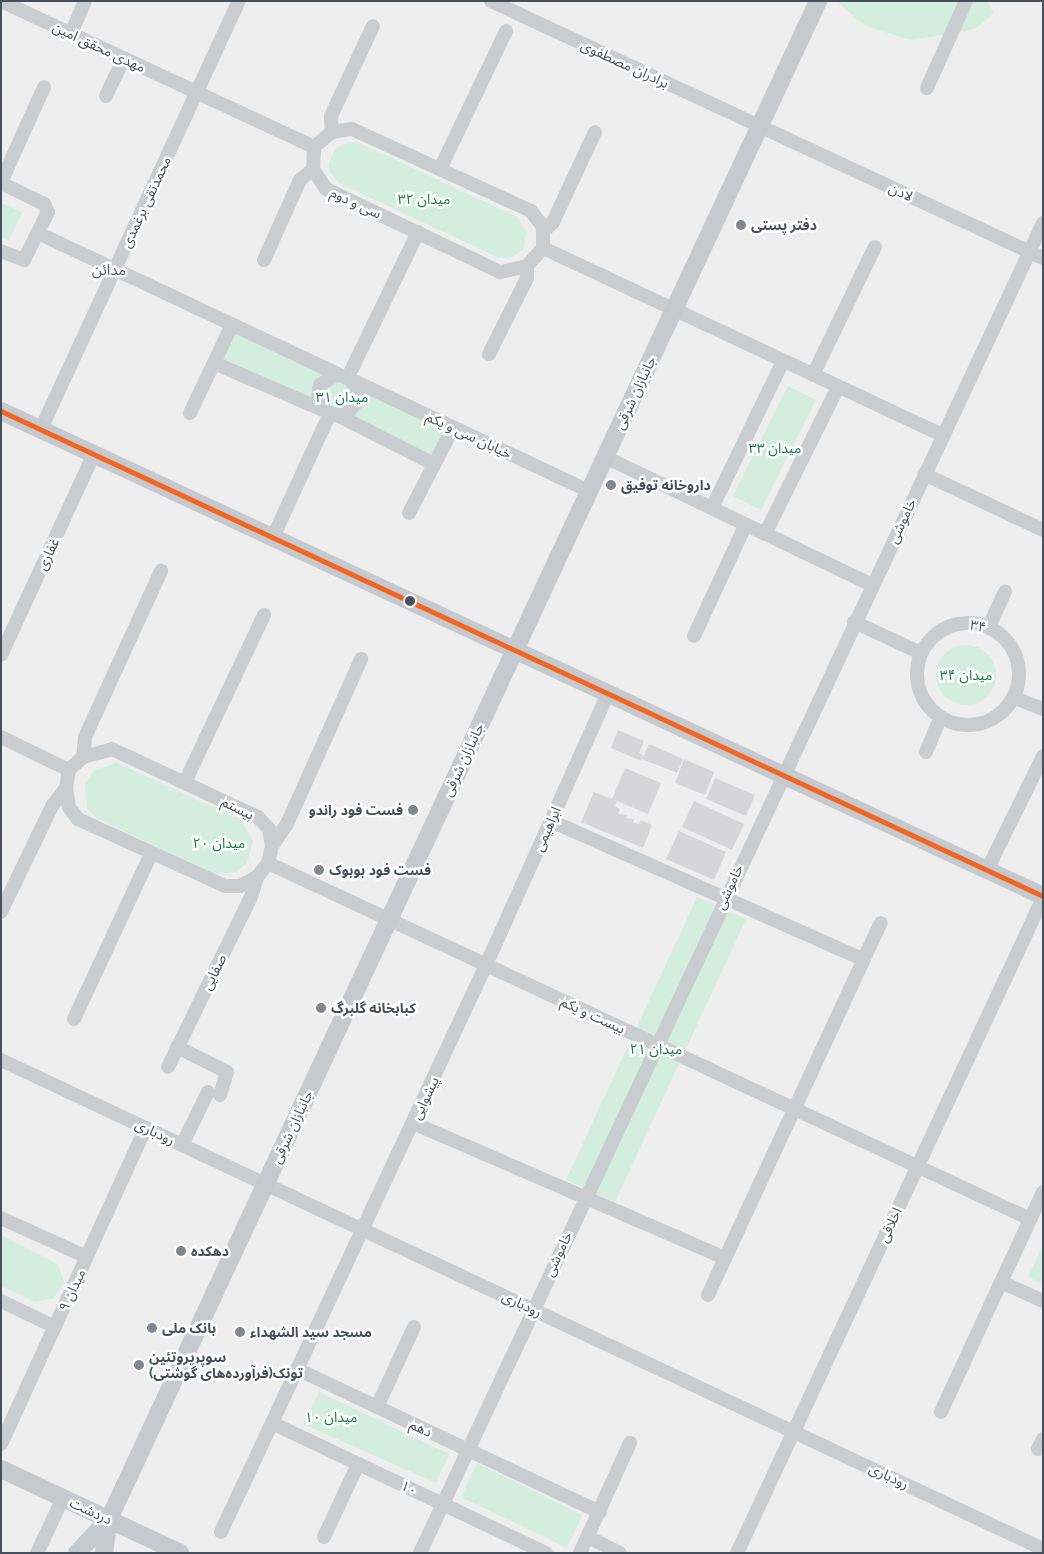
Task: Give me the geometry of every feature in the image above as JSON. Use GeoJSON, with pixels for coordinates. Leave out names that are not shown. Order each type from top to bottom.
{"type":"FeatureCollection","features":[{"type":"Feature","properties":{"kind":"main road","name":"جانبازان شرقی"},"geometry":{"type":"LineString","coordinates":[[109,1519],[818,1]]}},
{"type":"Feature","properties":{"kind":"main road"},"geometry":{"type":"LineString","coordinates":[[1,410],[274,535],[1043,897]]}},
{"type":"Feature","properties":{"kind":"main road","name":"دردشت"},"geometry":{"type":"LineString","coordinates":[[1,1469],[109,1519],[156,1548],[180,1553]]}},
{"type":"Feature","properties":{"kind":"main road"},"geometry":{"type":"LineString","coordinates":[[77,1553],[109,1519]]}},
{"type":"Feature","properties":{"kind":"main road"},"geometry":{"type":"LineString","coordinates":[[104,1553],[109,1519]]}},
{"type":"Feature","properties":{"kind":"street","name":"مهدی محقق امین"},"geometry":{"type":"LineString","coordinates":[[1,1],[314,148]]}},
{"type":"Feature","properties":{"kind":"street"},"geometry":{"type":"LineString","coordinates":[[71,34],[85,1]]}},
{"type":"Feature","properties":{"kind":"street","name":"محمدتقی برغمدی"},"geometry":{"type":"LineString","coordinates":[[41,429],[239,1]]}},
{"type":"Feature","properties":{"kind":"street","name":"برادران مصطفوی"},"geometry":{"type":"LineString","coordinates":[[491,1],[760,126]]}},
{"type":"Feature","properties":{"kind":"street"},"geometry":{"type":"LineString","coordinates":[[927,88],[966,1]]}},
{"type":"Feature","properties":{"kind":"street"},"geometry":{"type":"LineString","coordinates":[[332,132],[331,116],[374,26]]}},
{"type":"Feature","properties":{"kind":"street"},"geometry":{"type":"LineString","coordinates":[[440,169],[506,31]]}},
{"type":"Feature","properties":{"kind":"street"},"geometry":{"type":"LineString","coordinates":[[106,96],[124,58]]}},
{"type":"Feature","properties":{"kind":"street"},"geometry":{"type":"LineString","coordinates":[[1,251],[24,260],[40,234],[48,207],[1,182],[44,86]]}},
{"type":"Feature","properties":{"kind":"street","name":"لادن"},"geometry":{"type":"LineString","coordinates":[[760,126],[1043,258]]}},
{"type":"Feature","properties":{"kind":"street"},"geometry":{"type":"LineString","coordinates":[[264,260],[300,180],[313,169],[314,148],[332,132],[352,129],[531,211],[540,220],[544,231],[543,248],[527,266],[527,278],[489,354]]}},
{"type":"Feature","properties":{"kind":"street"},"geometry":{"type":"LineString","coordinates":[[544,231],[553,222],[595,132]]}},
{"type":"Feature","properties":{"kind":"street","name":"سی و دوم"},"geometry":{"type":"LineString","coordinates":[[313,169],[326,189],[500,272],[527,266]]}},
{"type":"Feature","properties":{"kind":"street","name":"خاموشی"},"geometry":{"type":"LineString","coordinates":[[420,1553],[782,774],[1043,223]]}},
{"type":"Feature","properties":{"kind":"street"},"geometry":{"type":"LineString","coordinates":[[331,413],[318,398],[320,385],[345,377],[418,232]]}},
{"type":"Feature","properties":{"kind":"street","name":"خیابان سی و یکم"},"geometry":{"type":"LineString","coordinates":[[40,234],[589,491]]}},
{"type":"Feature","properties":{"kind":"street"},"geometry":{"type":"LineString","coordinates":[[813,375],[875,247]]}},
{"type":"Feature","properties":{"kind":"street"},"geometry":{"type":"LineString","coordinates":[[543,248],[942,435]]}},
{"type":"Feature","properties":{"kind":"street"},"geometry":{"type":"LineString","coordinates":[[190,413],[232,325]]}},
{"type":"Feature","properties":{"kind":"street"},"geometry":{"type":"LineString","coordinates":[[712,508],[783,361]]}},
{"type":"Feature","properties":{"kind":"street"},"geometry":{"type":"LineString","coordinates":[[214,362],[331,413],[434,464]]}},
{"type":"Feature","properties":{"kind":"street"},"geometry":{"type":"LineString","coordinates":[[331,413],[349,412],[357,402],[357,389],[345,377]]}},
{"type":"Feature","properties":{"kind":"street"},"geometry":{"type":"LineString","coordinates":[[765,534],[838,387]]}},
{"type":"Feature","properties":{"kind":"street"},"geometry":{"type":"LineString","coordinates":[[274,535],[331,413]]}},
{"type":"Feature","properties":{"kind":"street"},"geometry":{"type":"LineString","coordinates":[[409,513],[453,428]]}},
{"type":"Feature","properties":{"kind":"street","name":"غفاری"},"geometry":{"type":"LineString","coordinates":[[1,655],[94,454]]}},
{"type":"Feature","properties":{"kind":"street"},"geometry":{"type":"LineString","coordinates":[[605,457],[872,584]]}},
{"type":"Feature","properties":{"kind":"street"},"geometry":{"type":"LineString","coordinates":[[924,474],[1043,530]]}},
{"type":"Feature","properties":{"kind":"street"},"geometry":{"type":"LineString","coordinates":[[694,636],[746,524]]}},
{"type":"Feature","properties":{"kind":"street"},"geometry":{"type":"LineString","coordinates":[[83,757],[85,737],[161,571]]}},
{"type":"Feature","properties":{"kind":"street"},"geometry":{"type":"LineString","coordinates":[[989,626],[1005,591]]}},
{"type":"Feature","properties":{"kind":"street"},"geometry":{"type":"LineString","coordinates":[[185,782],[264,615]]}},
{"type":"Feature","properties":{"kind":"street"},"geometry":{"type":"LineString","coordinates":[[854,622],[921,653],[917,682],[922,696],[941,718],[965,724],[990,720],[1003,710],[1014,697],[1043,709]]}},
{"type":"Feature","properties":{"kind":"street","name":"۳۴"},"geometry":{"type":"LineString","coordinates":[[921,653],[929,640],[942,629],[973,622],[989,626],[1002,636],[1013,649],[1018,681],[1014,697]]}},
{"type":"Feature","properties":{"kind":"street"},"geometry":{"type":"LineString","coordinates":[[1,737],[69,770],[66,788],[69,807],[78,820],[225,886],[240,886],[257,877],[268,863],[272,846],[288,824],[361,659]]}},
{"type":"Feature","properties":{"kind":"street","name":"ابراهیمی"},"geometry":{"type":"LineString","coordinates":[[486,965],[608,693]]}},
{"type":"Feature","properties":{"kind":"street"},"geometry":{"type":"LineString","coordinates":[[926,752],[941,718]]}},
{"type":"Feature","properties":{"kind":"street","name":"بیستم"},"geometry":{"type":"LineString","coordinates":[[69,770],[83,757],[112,749],[258,817],[269,829],[272,846]]}},
{"type":"Feature","properties":{"kind":"street"},"geometry":{"type":"LineString","coordinates":[[987,870],[1043,756]]}},
{"type":"Feature","properties":{"kind":"street"},"geometry":{"type":"LineString","coordinates":[[1,912],[52,806],[66,788]]}},
{"type":"Feature","properties":{"kind":"street"},"geometry":{"type":"LineString","coordinates":[[551,821],[725,896],[864,960]]}},
{"type":"Feature","properties":{"kind":"street"},"geometry":{"type":"LineString","coordinates":[[74,1019],[152,854]]}},
{"type":"Feature","properties":{"kind":"street","name":"بیست و یکم"},"geometry":{"type":"LineString","coordinates":[[268,863],[1030,1219]]}},
{"type":"Feature","properties":{"kind":"street","name":"صفایی"},"geometry":{"type":"LineString","coordinates":[[168,1067],[251,897],[257,877]]}},
{"type":"Feature","properties":{"kind":"street","name":"اخلاقی"},"geometry":{"type":"LineString","coordinates":[[738,1553],[1043,897]]}},
{"type":"Feature","properties":{"kind":"street"},"geometry":{"type":"LineString","coordinates":[[708,1295],[881,923]]}},
{"type":"Feature","properties":{"kind":"street","name":"پیشوایی"},"geometry":{"type":"LineString","coordinates":[[297,1369],[414,1123],[486,965]]}},
{"type":"Feature","properties":{"kind":"street"},"geometry":{"type":"LineString","coordinates":[[177,1047],[227,1072],[182,1145]]}},
{"type":"Feature","properties":{"kind":"street","name":"رودباری"},"geometry":{"type":"LineString","coordinates":[[1,1060],[1043,1548]]}},
{"type":"Feature","properties":{"kind":"street"},"geometry":{"type":"LineString","coordinates":[[414,1123],[725,1258]]}},
{"type":"Feature","properties":{"kind":"street"},"geometry":{"type":"LineString","coordinates":[[87,1257],[146,1128]]}},
{"type":"Feature","properties":{"kind":"street"},"geometry":{"type":"LineString","coordinates":[[941,1412],[1043,1192]]}},
{"type":"Feature","properties":{"kind":"street","name":"میدان ۹"},"geometry":{"type":"LineString","coordinates":[[1,1218],[87,1257],[55,1327],[1,1302]]}},
{"type":"Feature","properties":{"kind":"street"},"geometry":{"type":"LineString","coordinates":[[1001,1282],[1043,1301]]}},
{"type":"Feature","properties":{"kind":"street"},"geometry":{"type":"LineString","coordinates":[[1,1444],[55,1327]]}},
{"type":"Feature","properties":{"kind":"street"},"geometry":{"type":"LineString","coordinates":[[377,1407],[414,1327]]}},
{"type":"Feature","properties":{"kind":"street"},"geometry":{"type":"LineString","coordinates":[[221,1532],[297,1369]]}},
{"type":"Feature","properties":{"kind":"street","name":"دهم"},"geometry":{"type":"LineString","coordinates":[[297,1369],[600,1512]]}},
{"type":"Feature","properties":{"kind":"street","name":"۱۰"},"geometry":{"type":"LineString","coordinates":[[272,1423],[546,1553]]}},
{"type":"Feature","properties":{"kind":"street"},"geometry":{"type":"LineString","coordinates":[[580,1553],[630,1443]]}},
{"type":"Feature","properties":{"kind":"street"},"geometry":{"type":"LineString","coordinates":[[324,1537],[358,1464]]}},
{"type":"Feature","properties":{"kind":"street"},"geometry":{"type":"LineString","coordinates":[[37,1553],[63,1498]]}},
{"type":"Feature","properties":{"kind":"street"},"geometry":{"type":"LineString","coordinates":[[588,1537],[620,1553]]}},
{"type":"Feature","properties":{"kind":"green space"},"geometry":{"type":"Polygon","coordinates":[[[987,1],[994,13],[975,29],[911,40],[865,26],[838,2],[987,1]]]}},
{"type":"Feature","properties":{"kind":"green space","name":"میدان ۳۲"},"geometry":{"type":"Polygon","coordinates":[[[349,142],[357,142],[517,217],[527,232],[523,249],[512,257],[499,258],[339,183],[329,171],[329,163],[335,149],[349,142]]]}},
{"type":"Feature","properties":{"kind":"green space"},"geometry":{"type":"Polygon","coordinates":[[[1,203],[22,212],[9,241],[1,237],[1,203]]]}},
{"type":"Feature","properties":{"kind":"green space","name":"میدان ۳۱"},"geometry":{"type":"Polygon","coordinates":[[[235,330],[447,429],[433,459],[221,360],[235,330]]]}},
{"type":"Feature","properties":{"kind":"green space","name":"میدان ۳۳"},"geometry":{"type":"Polygon","coordinates":[[[788,386],[816,400],[761,510],[733,496],[788,386]]]}},
{"type":"Feature","properties":{"kind":"green space","name":"میدان ۳۴"},"geometry":{"type":"Polygon","coordinates":[[[966,645],[982,650],[987,654],[991,659],[996,675],[991,691],[987,696],[982,700],[966,705],[950,700],[945,696],[941,691],[936,675],[941,659],[945,654],[950,650],[966,645]]]}},
{"type":"Feature","properties":{"kind":"green space","name":"میدان ۲۰"},"geometry":{"type":"Polygon","coordinates":[[[117,763],[241,820],[253,841],[247,863],[236,872],[215,874],[98,819],[87,808],[85,784],[94,770],[117,763]]]}},
{"type":"Feature","properties":{"kind":"green space","name":"میدان ۲۱"},"geometry":{"type":"Polygon","coordinates":[[[697,897],[746,919],[615,1202],[566,1180],[697,897]]]}},
{"type":"Feature","properties":{"kind":"green space"},"geometry":{"type":"Polygon","coordinates":[[[1,1235],[58,1264],[64,1282],[54,1298],[35,1302],[1,1286],[1,1235]]]}},
{"type":"Feature","properties":{"kind":"green space"},"geometry":{"type":"Polygon","coordinates":[[[1043,1246],[1043,1284],[1028,1277],[1043,1246]]]}},
{"type":"Feature","properties":{"kind":"green space","name":"میدان ۱۰"},"geometry":{"type":"Polygon","coordinates":[[[319,1392],[449,1454],[436,1483],[303,1424],[319,1392]]]}},
{"type":"Feature","properties":{"kind":"green space"},"geometry":{"type":"Polygon","coordinates":[[[477,1463],[582,1515],[567,1548],[461,1497],[477,1463]]]}},
{"type":"Feature","properties":{"kind":"building"},"geometry":{"type":"Polygon","coordinates":[[[618,730],[644,741],[639,753],[643,755],[641,761],[611,748],[618,730]]]}},
{"type":"Feature","properties":{"kind":"building"},"geometry":{"type":"Polygon","coordinates":[[[649,744],[683,759],[677,773],[642,759],[649,744]]]}},
{"type":"Feature","properties":{"kind":"building"},"geometry":{"type":"Polygon","coordinates":[[[684,759],[714,772],[705,795],[675,783],[684,759]]]}},
{"type":"Feature","properties":{"kind":"building"},"geometry":{"type":"Polygon","coordinates":[[[625,768],[661,783],[648,814],[617,801],[615,806],[620,809],[618,814],[628,815],[626,818],[634,819],[633,822],[639,824],[641,820],[652,825],[643,848],[581,822],[594,792],[612,799],[625,768]]]}},
{"type":"Feature","properties":{"kind":"building"},"geometry":{"type":"Polygon","coordinates":[[[715,778],[755,795],[746,816],[706,799],[715,778]]]}},
{"type":"Feature","properties":{"kind":"building"},"geometry":{"type":"Polygon","coordinates":[[[694,801],[744,824],[732,850],[682,827],[694,801]]]}},
{"type":"Feature","properties":{"kind":"building"},"geometry":{"type":"Polygon","coordinates":[[[679,831],[726,852],[714,880],[666,859],[679,831]]]}},
{"type":"Feature","properties":{"kind":"transit line"},"geometry":{"type":"LineString","coordinates":[[1,411],[1043,896]]}},
{"type":"Feature","properties":{"kind":"place","name":"دفتر پستی"},"geometry":{"type":"Point","coordinates":[741,225]}},
{"type":"Feature","properties":{"kind":"place","name":"داروخانه توفیق"},"geometry":{"type":"Point","coordinates":[611,485]}},
{"type":"Feature","properties":{"kind":"place","name":"فست فود راندو"},"geometry":{"type":"Point","coordinates":[413,810]}},
{"type":"Feature","properties":{"kind":"place","name":"فست فود بوبوک"},"geometry":{"type":"Point","coordinates":[319,870]}},
{"type":"Feature","properties":{"kind":"place","name":"کبابخانه گلبرگ"},"geometry":{"type":"Point","coordinates":[321,1008]}},
{"type":"Feature","properties":{"kind":"place","name":"دهکده"},"geometry":{"type":"Point","coordinates":[181,1251]}},
{"type":"Feature","properties":{"kind":"place","name":"بانک ملی"},"geometry":{"type":"Point","coordinates":[152,1328]}},
{"type":"Feature","properties":{"kind":"place","name":"مسجد سید الشهداء"},"geometry":{"type":"Point","coordinates":[240,1332]}},
{"type":"Feature","properties":{"kind":"place","name":"سوپرپروتئین تونک(فرآورده‌های گوشتی)"},"geometry":{"type":"Point","coordinates":[139,1365]}},
{"type":"Feature","properties":{"kind":"district","name":"مدائن"},"geometry":{"type":"Point","coordinates":[109,271]}}]}
